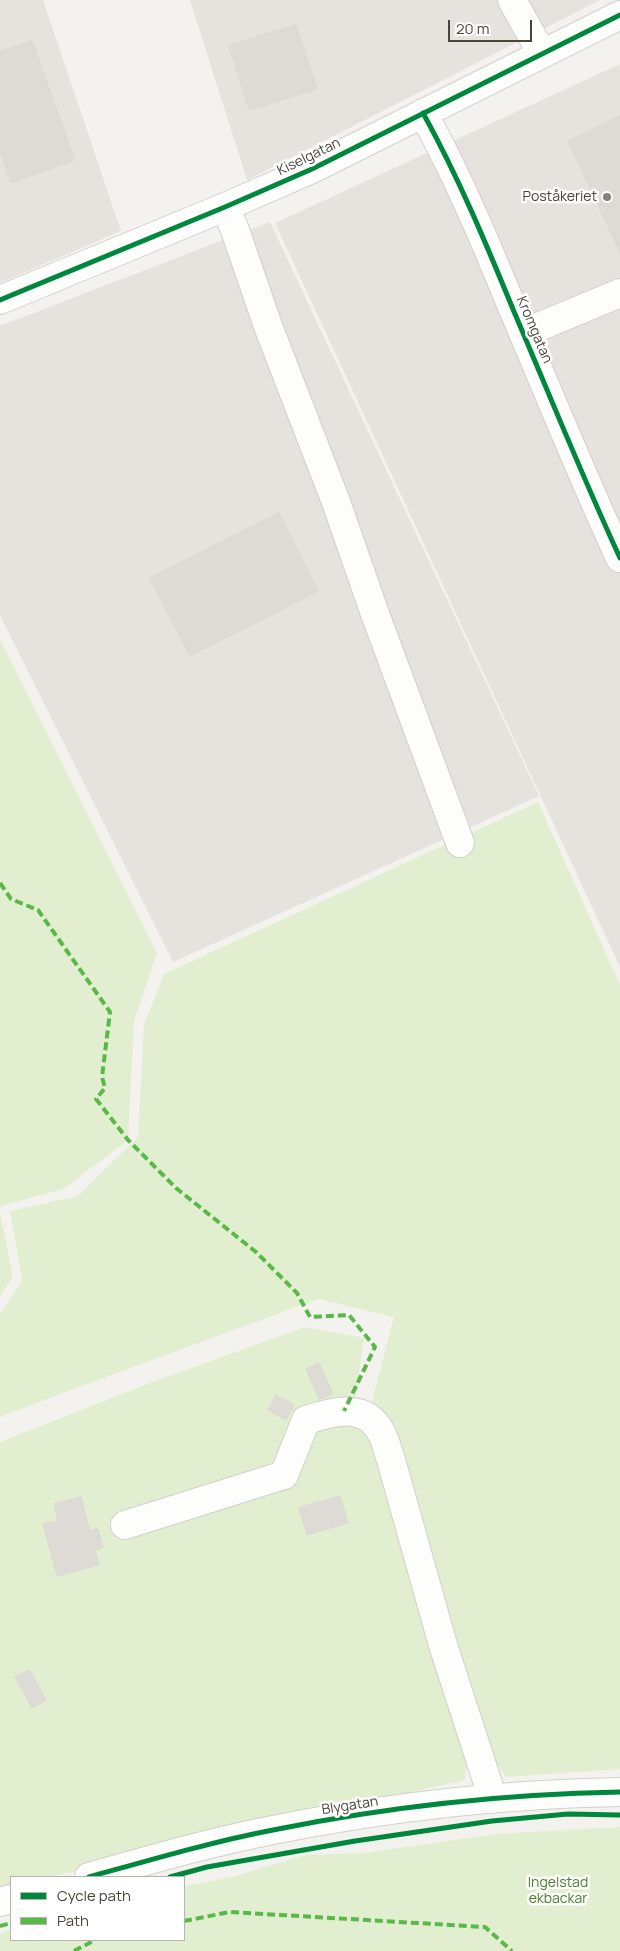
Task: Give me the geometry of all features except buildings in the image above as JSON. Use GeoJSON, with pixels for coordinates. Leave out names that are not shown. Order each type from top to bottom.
{"type":"FeatureCollection","features":[{"type":"Feature","properties":{"kind":"street"},"geometry":{"type":"LineString","coordinates":[[512,0],[542,54]]}},
{"type":"Feature","properties":{"kind":"street","name":"Kiselgatan"},"geometry":{"type":"LineString","coordinates":[[0,300],[312,169],[620,15]]}},
{"type":"Feature","properties":{"kind":"street","name":"Kromgatan"},"geometry":{"type":"LineString","coordinates":[[424,113],[471,208],[620,558]]}},
{"type":"Feature","properties":{"kind":"street"},"geometry":{"type":"LineString","coordinates":[[225,207],[336,502],[374,611],[460,843]]}},
{"type":"Feature","properties":{"kind":"street"},"geometry":{"type":"LineString","coordinates":[[524,333],[620,293]]}},
{"type":"Feature","properties":{"kind":"street"},"geometry":{"type":"LineString","coordinates":[[125,1525],[284,1475],[306,1420],[334,1412],[352,1411],[368,1418],[381,1433],[391,1460],[443,1645],[493,1799]]}},
{"type":"Feature","properties":{"kind":"street","name":"Blygatan"},"geometry":{"type":"LineString","coordinates":[[93,1876],[272,1830],[413,1807],[563,1793],[620,1792]]}},
{"type":"Feature","properties":{"kind":"shaded area"},"geometry":{"type":"Polygon","coordinates":[[[0,0],[43,0],[121,231],[0,283],[0,0]]]}},
{"type":"Feature","properties":{"kind":"shaded area"},"geometry":{"type":"Polygon","coordinates":[[[190,0],[600,0],[247,180],[190,0]]]}},
{"type":"Feature","properties":{"kind":"shaded area"},"geometry":{"type":"Polygon","coordinates":[[[620,64],[620,967],[275,223],[620,64]]]}},
{"type":"Feature","properties":{"kind":"shaded area"},"geometry":{"type":"Polygon","coordinates":[[[270,222],[539,796],[173,962],[0,615],[0,326],[270,222]]]}},
{"type":"Feature","properties":{"kind":"green space"},"geometry":{"type":"Polygon","coordinates":[[[0,639],[157,953],[134,1022],[128,1140],[63,1189],[0,1206],[0,639]]]}},
{"type":"Feature","properties":{"kind":"green space"},"geometry":{"type":"Polygon","coordinates":[[[538,802],[620,985],[620,1769],[506,1777],[490,1753],[395,1425],[371,1405],[394,1317],[318,1299],[0,1417],[0,1314],[22,1280],[10,1211],[78,1196],[138,1137],[144,1025],[164,974],[538,802]]]}},
{"type":"Feature","properties":{"kind":"green space"},"geometry":{"type":"Polygon","coordinates":[[[0,1213],[13,1277],[0,1296],[0,1213]]]}},
{"type":"Feature","properties":{"kind":"green space"},"geometry":{"type":"Polygon","coordinates":[[[305,1327],[364,1338],[354,1407],[382,1447],[469,1758],[464,1780],[55,1876],[10,1876],[10,1887],[0,1889],[0,1442],[150,1383],[305,1327]]]}},
{"type":"Feature","properties":{"kind":"green space","name":"Ingelstad ekbackar"},"geometry":{"type":"Polygon","coordinates":[[[620,1827],[620,1951],[0,1951],[0,1933],[10,1929],[10,1941],[185,1941],[185,1886],[228,1878],[306,1855],[364,1853],[496,1834],[620,1827]]]}},
{"type":"Feature","properties":{"kind":"marked path"},"geometry":{"type":"LineString","coordinates":[[0,883],[11,899],[38,910],[110,1012],[102,1077],[105,1088],[96,1099],[128,1140],[176,1188],[256,1252],[297,1293],[310,1317],[349,1315],[375,1347],[344,1411]]}},
{"type":"Feature","properties":{"kind":"marked path"},"geometry":{"type":"LineString","coordinates":[[185,1921],[230,1912],[485,1927],[512,1951]]}},
{"type":"Feature","properties":{"kind":"marked path"},"geometry":{"type":"LineString","coordinates":[[0,1926],[10,1923]]}},
{"type":"Feature","properties":{"kind":"marked path"},"geometry":{"type":"LineString","coordinates":[[74,1951],[93,1941]]}},
{"type":"Feature","properties":{"kind":"cycle path"},"geometry":{"type":"LineString","coordinates":[[0,300],[312,169],[620,15]]}},
{"type":"Feature","properties":{"kind":"cycle path"},"geometry":{"type":"LineString","coordinates":[[423,113],[449,162],[472,212],[620,558]]}},
{"type":"Feature","properties":{"kind":"cycle path"},"geometry":{"type":"LineString","coordinates":[[93,1876],[227,1840],[316,1822],[402,1808],[489,1799],[620,1792]]}},
{"type":"Feature","properties":{"kind":"cycle path"},"geometry":{"type":"LineString","coordinates":[[174,1876],[207,1867],[355,1841],[492,1821],[568,1814],[620,1815]]}},
{"type":"Feature","properties":{"kind":"place","name":"Poståkeriet"},"geometry":{"type":"Point","coordinates":[607,197]}}]}
